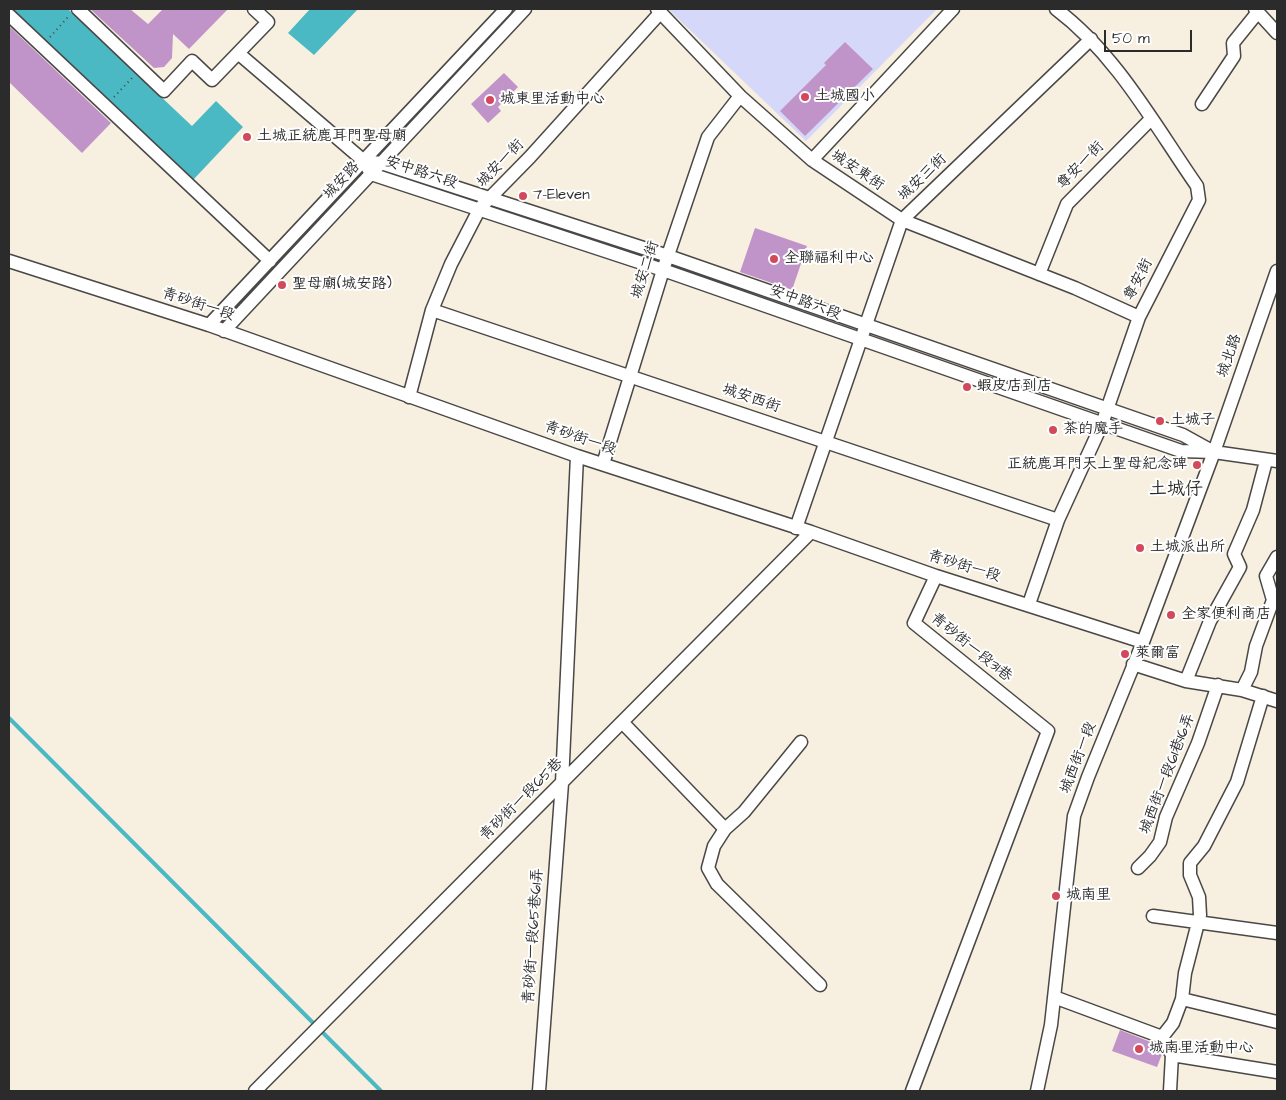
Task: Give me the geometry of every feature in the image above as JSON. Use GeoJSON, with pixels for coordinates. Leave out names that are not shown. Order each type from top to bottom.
{"type":"FeatureCollection","features":[{"type":"Feature","properties":{"kind":"street"},"geometry":{"type":"LineString","coordinates":[[74,12],[164,91],[192,61],[212,80],[268,22],[254,9]]}},
{"type":"Feature","properties":{"kind":"street","name":"城安路"},"geometry":{"type":"LineString","coordinates":[[209,325],[506,9]]}},
{"type":"Feature","properties":{"kind":"street","name":"城安路"},"geometry":{"type":"LineString","coordinates":[[224,331],[525,9]]}},
{"type":"Feature","properties":{"kind":"street"},"geometry":{"type":"LineString","coordinates":[[812,160],[953,9]]}},
{"type":"Feature","properties":{"kind":"street","name":"尊安街"},"geometry":{"type":"LineString","coordinates":[[1029,604],[1058,520],[1102,424],[1139,317],[1199,200],[1196,186],[1119,72],[1091,39],[1056,9]]}},
{"type":"Feature","properties":{"kind":"street"},"geometry":{"type":"LineString","coordinates":[[1202,104],[1234,56],[1233,43],[1256,10],[1277,33]]}},
{"type":"Feature","properties":{"kind":"street","name":"城安東街"},"geometry":{"type":"LineString","coordinates":[[659,11],[740,96],[812,160],[902,220],[1039,274],[1139,317]]}},
{"type":"Feature","properties":{"kind":"street","name":"城安一街"},"geometry":{"type":"LineString","coordinates":[[409,397],[432,310],[451,264],[480,208],[530,157],[659,11]]}},
{"type":"Feature","properties":{"kind":"street"},"geometry":{"type":"LineString","coordinates":[[9,15],[270,261]]}},
{"type":"Feature","properties":{"kind":"street","name":"城安三街"},"geometry":{"type":"LineString","coordinates":[[796,528],[902,220],[1091,39]]}},
{"type":"Feature","properties":{"kind":"street"},"geometry":{"type":"LineString","coordinates":[[238,53],[364,161]]}},
{"type":"Feature","properties":{"kind":"street","name":"城安二街"},"geometry":{"type":"LineString","coordinates":[[603,464],[663,270],[708,137],[740,96]]}},
{"type":"Feature","properties":{"kind":"street","name":"尊安一街"},"geometry":{"type":"LineString","coordinates":[[1039,274],[1067,204],[1151,119]]}},
{"type":"Feature","properties":{"kind":"street","name":"安中路六段"},"geometry":{"type":"LineString","coordinates":[[364,161],[381,163],[668,256],[866,324],[1106,410],[1183,435],[1214,452]]}},
{"type":"Feature","properties":{"kind":"street","name":"安中路六段"},"geometry":{"type":"LineString","coordinates":[[364,161],[371,174],[480,208],[663,270],[1181,451],[1214,452],[1272,461]]}},
{"type":"Feature","properties":{"kind":"street","name":"青砂街一段"},"geometry":{"type":"LineString","coordinates":[[9,261],[209,325],[577,456],[811,532],[936,576],[1029,604],[1143,642]]}},
{"type":"Feature","properties":{"kind":"street","name":"城北路"},"geometry":{"type":"LineString","coordinates":[[1214,452],[1277,271]]}},
{"type":"Feature","properties":{"kind":"street","name":"城安西街"},"geometry":{"type":"LineString","coordinates":[[432,310],[1058,520]]}},
{"type":"Feature","properties":{"kind":"street","name":"城西街一段"},"geometry":{"type":"LineString","coordinates":[[1038,1091],[1051,1025],[1074,816],[1143,642],[1214,452]]}},
{"type":"Feature","properties":{"kind":"street","name":"青砂街一段65巷61弄"},"geometry":{"type":"LineString","coordinates":[[538,1091],[562,783],[577,456]]}},
{"type":"Feature","properties":{"kind":"street"},"geometry":{"type":"LineString","coordinates":[[1186,681],[1210,622],[1240,567],[1234,554],[1272,461]]}},
{"type":"Feature","properties":{"kind":"street","name":"青砂街一段65巷"},"geometry":{"type":"LineString","coordinates":[[255,1091],[811,532]]}},
{"type":"Feature","properties":{"kind":"street"},"geometry":{"type":"LineString","coordinates":[[1242,690],[1251,672],[1256,646],[1273,600],[1266,576],[1277,557]]}},
{"type":"Feature","properties":{"kind":"street","name":"青砂街一段31巷"},"geometry":{"type":"LineString","coordinates":[[912,1091],[1048,731],[914,623],[936,576]]}},
{"type":"Feature","properties":{"kind":"street"},"geometry":{"type":"LineString","coordinates":[[1133,664],[1186,681],[1242,690],[1277,701]]}},
{"type":"Feature","properties":{"kind":"street","name":"城西街一段61巷16弄"},"geometry":{"type":"LineString","coordinates":[[1138,868],[1160,842],[1166,816],[1198,743],[1218,686]]}},
{"type":"Feature","properties":{"kind":"street"},"geometry":{"type":"LineString","coordinates":[[1162,1037],[1173,1023],[1182,999],[1185,973],[1199,923],[1199,897],[1190,874],[1190,863],[1204,846],[1238,782],[1263,696]]}},
{"type":"Feature","properties":{"kind":"street"},"geometry":{"type":"LineString","coordinates":[[622,722],[668,772],[725,828]]}},
{"type":"Feature","properties":{"kind":"street"},"geometry":{"type":"LineString","coordinates":[[801,742],[744,812],[725,828],[714,846],[708,868],[717,884],[820,985]]}},
{"type":"Feature","properties":{"kind":"street"},"geometry":{"type":"LineString","coordinates":[[1152,916],[1277,933]]}},
{"type":"Feature","properties":{"kind":"street"},"geometry":{"type":"LineString","coordinates":[[1054,997],[1162,1037],[1172,1055],[1170,1091]]}},
{"type":"Feature","properties":{"kind":"street"},"geometry":{"type":"LineString","coordinates":[[1182,999],[1277,1022]]}},
{"type":"Feature","properties":{"kind":"street"},"geometry":{"type":"LineString","coordinates":[[1172,1055],[1277,1072]]}},
{"type":"Feature","properties":{"kind":"path"},"geometry":{"type":"LineString","coordinates":[[42,46],[74,12]]}},
{"type":"Feature","properties":{"kind":"path"},"geometry":{"type":"LineString","coordinates":[[105,106],[141,69]]}},
{"type":"Feature","properties":{"kind":"shaded area","name":"土城國小"},"geometry":{"type":"Polygon","coordinates":[[[668,9],[937,9],[806,141],[668,9]]]}},
{"type":"Feature","properties":{"kind":"water"},"geometry":{"type":"Polygon","coordinates":[[[12,9],[68,9],[192,126],[216,101],[243,127],[193,180],[12,9]]]}},
{"type":"Feature","properties":{"kind":"water"},"geometry":{"type":"Polygon","coordinates":[[[310,9],[358,9],[314,55],[288,33],[310,9]]]}},
{"type":"Feature","properties":{"kind":"building"},"geometry":{"type":"Polygon","coordinates":[[[90,9],[130,9],[148,24],[163,9],[228,9],[189,49],[173,34],[172,58],[164,67],[154,68],[90,9]]]}},
{"type":"Feature","properties":{"kind":"building"},"geometry":{"type":"Polygon","coordinates":[[[9,26],[111,123],[82,153],[9,82],[9,26]]]}},
{"type":"Feature","properties":{"kind":"building"},"geometry":{"type":"Polygon","coordinates":[[[845,42],[873,69],[805,136],[780,111],[826,65],[824,63],[845,42]]]}},
{"type":"Feature","properties":{"kind":"building","name":"城東里活動中心"},"geometry":{"type":"Polygon","coordinates":[[[504,73],[518,87],[498,107],[501,111],[488,123],[471,104],[504,73]]]}},
{"type":"Feature","properties":{"kind":"building","name":"全聯福利中心"},"geometry":{"type":"Polygon","coordinates":[[[755,228],[807,246],[792,290],[740,272],[755,228]]]}},
{"type":"Feature","properties":{"kind":"building","name":"城南里活動中心"},"geometry":{"type":"Polygon","coordinates":[[[1120,1030],[1156,1044],[1162,1054],[1157,1067],[1112,1051],[1120,1030]]]}},
{"type":"Feature","properties":{"kind":"waterway"},"geometry":{"type":"LineString","coordinates":[[9,718],[381,1091]]}},
{"type":"Feature","properties":{"kind":"place","name":"土城國小"},"geometry":{"type":"Point","coordinates":[805,97]}},
{"type":"Feature","properties":{"kind":"place","name":"城東里活動中心"},"geometry":{"type":"Point","coordinates":[490,100]}},
{"type":"Feature","properties":{"kind":"place","name":"土城正統鹿耳門聖母廟"},"geometry":{"type":"Point","coordinates":[247,137]}},
{"type":"Feature","properties":{"kind":"place","name":"7-Eleven"},"geometry":{"type":"Point","coordinates":[523,196]}},
{"type":"Feature","properties":{"kind":"place","name":"全聯福利中心"},"geometry":{"type":"Point","coordinates":[774,259]}},
{"type":"Feature","properties":{"kind":"place","name":"聖母廟(城安路)"},"geometry":{"type":"Point","coordinates":[282,285]}},
{"type":"Feature","properties":{"kind":"place","name":"蝦皮店到店"},"geometry":{"type":"Point","coordinates":[967,387]}},
{"type":"Feature","properties":{"kind":"place","name":"土城子"},"geometry":{"type":"Point","coordinates":[1160,421]}},
{"type":"Feature","properties":{"kind":"place","name":"茶的魔手"},"geometry":{"type":"Point","coordinates":[1053,430]}},
{"type":"Feature","properties":{"kind":"place","name":"正統鹿耳門天上聖母紀念碑"},"geometry":{"type":"Point","coordinates":[1197,465]}},
{"type":"Feature","properties":{"kind":"place","name":"土城派出所"},"geometry":{"type":"Point","coordinates":[1140,548]}},
{"type":"Feature","properties":{"kind":"place","name":"全家便利商店"},"geometry":{"type":"Point","coordinates":[1171,615]}},
{"type":"Feature","properties":{"kind":"place","name":"萊爾富"},"geometry":{"type":"Point","coordinates":[1125,654]}},
{"type":"Feature","properties":{"kind":"place","name":"城南里"},"geometry":{"type":"Point","coordinates":[1056,896]}},
{"type":"Feature","properties":{"kind":"place","name":"城南里活動中心"},"geometry":{"type":"Point","coordinates":[1139,1049]}},
{"type":"Feature","properties":{"kind":"district","name":"土城仔"},"geometry":{"type":"Point","coordinates":[1176,490]}}]}
